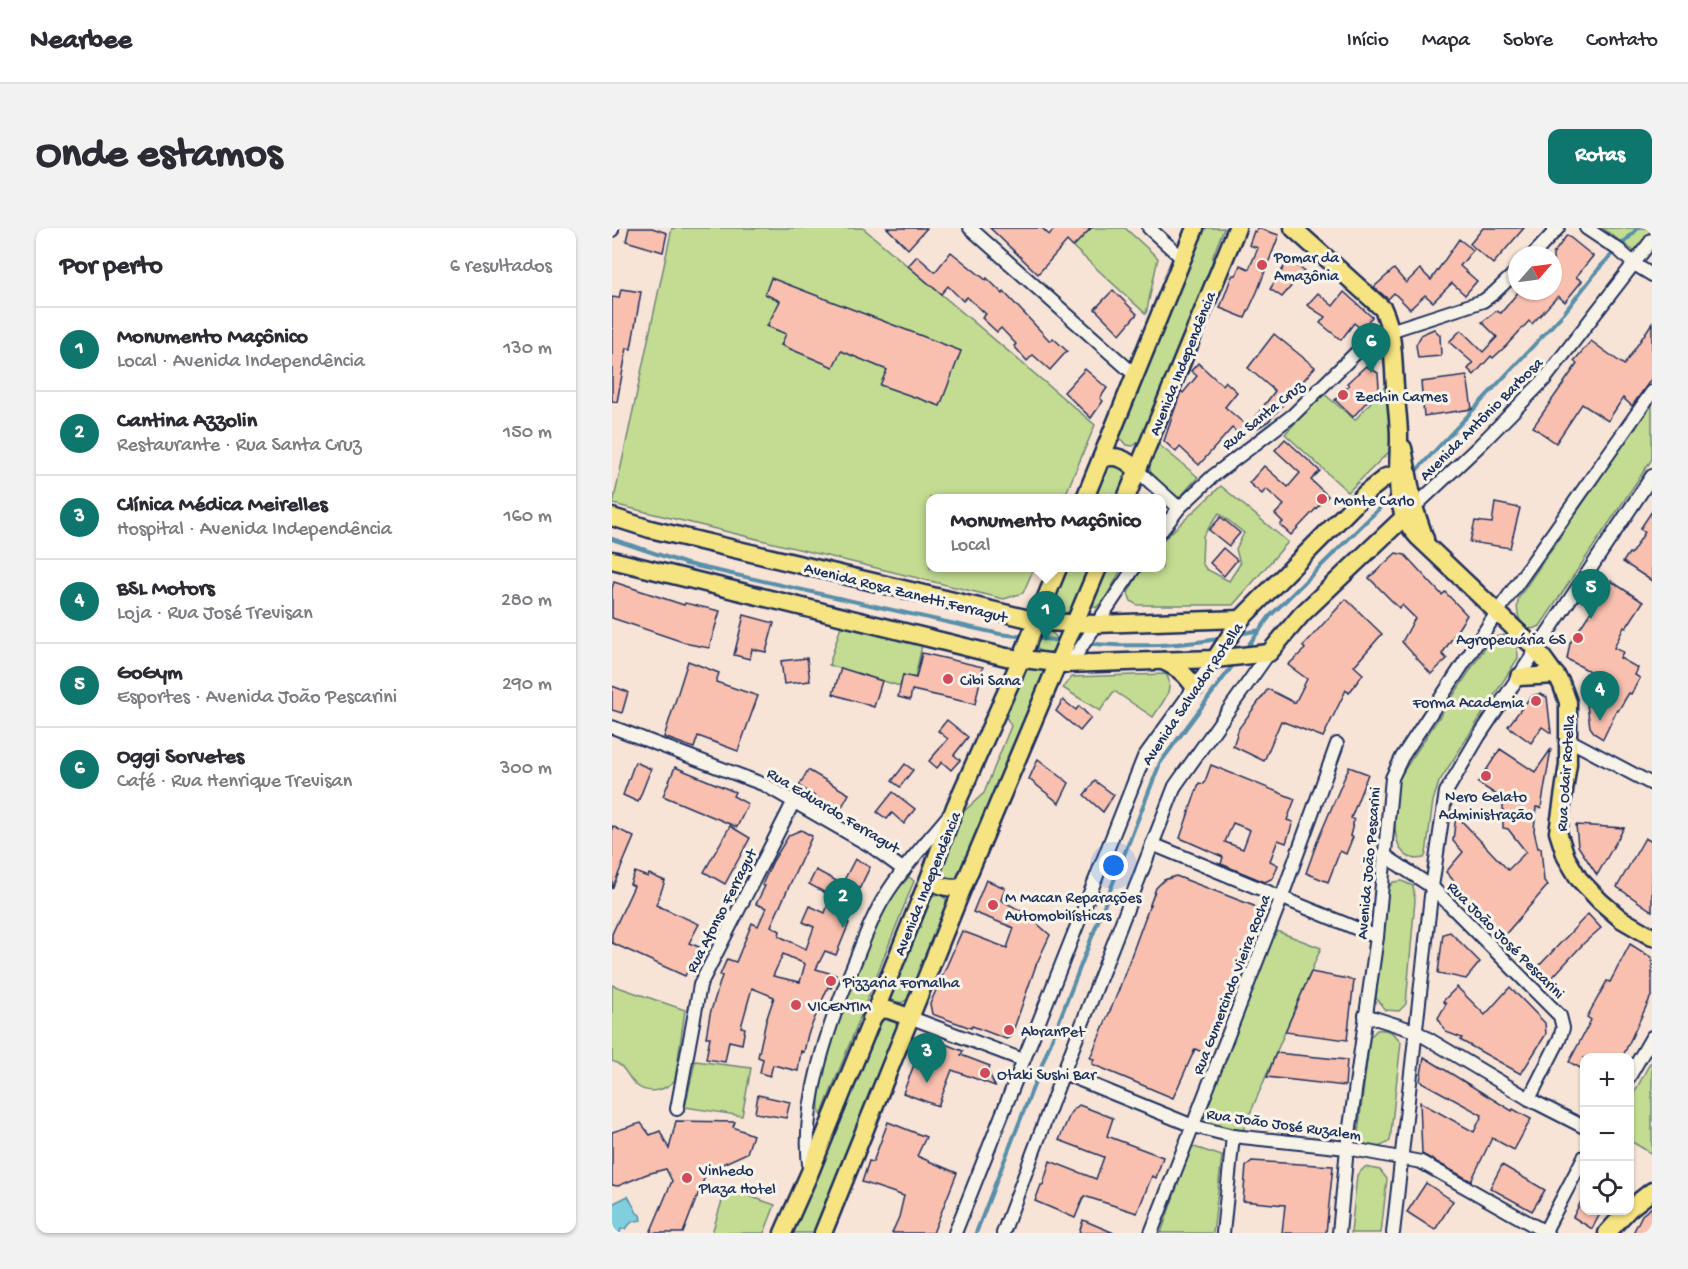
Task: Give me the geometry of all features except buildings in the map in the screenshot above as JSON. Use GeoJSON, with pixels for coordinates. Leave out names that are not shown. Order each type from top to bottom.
{"type":"FeatureCollection","features":[{"type":"Feature","properties":{"kind":"main road"},"geometry":{"type":"LineString","coordinates":[[1087,494],[1195,228]]}},
{"type":"Feature","properties":{"kind":"main road"},"geometry":{"type":"LineString","coordinates":[[1217,274],[1217,262],[1227,228]]}},
{"type":"Feature","properties":{"kind":"main road","name":"Avenida Independência"},"geometry":{"type":"LineString","coordinates":[[1128,494],[1237,228]]}},
{"type":"Feature","properties":{"kind":"main road"},"geometry":{"type":"LineString","coordinates":[[1293,228],[1383,309],[1389,321],[1399,437],[1396,474],[1408,513]]}},
{"type":"Feature","properties":{"kind":"main road"},"geometry":{"type":"LineString","coordinates":[[612,560],[1000,656],[1021,659],[1062,664],[1215,659],[1269,653],[1302,614],[1408,513],[1411,488],[1405,452],[1399,437]]}},
{"type":"Feature","properties":{"kind":"main road"},"geometry":{"type":"LineString","coordinates":[[1101,459],[1110,456],[1123,458],[1138,471]]}},
{"type":"Feature","properties":{"kind":"main road"},"geometry":{"type":"LineString","coordinates":[[1396,474],[1411,488]]}},
{"type":"Feature","properties":{"kind":"main road","name":"Avenida Salvador Rotella"},"geometry":{"type":"LineString","coordinates":[[1215,659],[1241,619],[1366,493],[1386,477],[1396,474]]}},
{"type":"Feature","properties":{"kind":"main road","name":"Rua Odair Rotella"},"geometry":{"type":"LineString","coordinates":[[1408,513],[1412,531],[1496,614],[1537,650],[1556,675],[1568,702],[1568,764],[1558,832],[1566,857],[1579,879],[1600,900],[1621,919],[1652,937]]}},
{"type":"Feature","properties":{"kind":"main road","name":"Avenida Rosa Zanetti Ferragut"},"geometry":{"type":"LineString","coordinates":[[612,517],[650,529],[1037,621],[1077,616],[1140,622],[1241,619]]}},
{"type":"Feature","properties":{"kind":"main road","name":"Avenida Independência"},"geometry":{"type":"LineString","coordinates":[[783,1233],[810,1172],[956,807],[1021,659],[1056,572]]}},
{"type":"Feature","properties":{"kind":"main road"},"geometry":{"type":"LineString","coordinates":[[823,1233],[963,887],[1062,664],[1077,616],[1096,572]]}},
{"type":"Feature","properties":{"kind":"main road"},"geometry":{"type":"LineString","coordinates":[[1159,660],[1187,675],[1195,688]]}},
{"type":"Feature","properties":{"kind":"main road"},"geometry":{"type":"LineString","coordinates":[[1519,677],[1556,675]]}},
{"type":"Feature","properties":{"kind":"main road"},"geometry":{"type":"LineString","coordinates":[[930,876],[933,881],[948,889],[963,887]]}},
{"type":"Feature","properties":{"kind":"main road"},"geometry":{"type":"LineString","coordinates":[[870,1021],[880,1010],[889,1010],[909,1017]]}},
{"type":"Feature","properties":{"kind":"main road"},"geometry":{"type":"LineString","coordinates":[[1634,1206],[1652,1191]]}},
{"type":"Feature","properties":{"kind":"main road"},"geometry":{"type":"LineString","coordinates":[[1607,1233],[1624,1215]]}},
{"type":"Feature","properties":{"kind":"street"},"geometry":{"type":"LineString","coordinates":[[970,228],[1135,375]]}},
{"type":"Feature","properties":{"kind":"street"},"geometry":{"type":"LineString","coordinates":[[1149,228],[1182,258]]}},
{"type":"Feature","properties":{"kind":"street"},"geometry":{"type":"LineString","coordinates":[[1541,246],[1558,228]]}},
{"type":"Feature","properties":{"kind":"street"},"geometry":{"type":"LineString","coordinates":[[1586,228],[1652,275]]}},
{"type":"Feature","properties":{"kind":"street","name":"Avenida Antônio Barbosa"},"geometry":{"type":"LineString","coordinates":[[1408,513],[1544,380],[1652,240]]}},
{"type":"Feature","properties":{"kind":"street","name":"Rua Santa Cruz"},"geometry":{"type":"LineString","coordinates":[[1166,524],[1179,508],[1213,476],[1293,415],[1364,345],[1390,331],[1483,301],[1508,280]]}},
{"type":"Feature","properties":{"kind":"street","name":"Avenida João Pescarini"},"geometry":{"type":"LineString","coordinates":[[1339,1233],[1347,1148],[1377,938],[1392,777],[1402,757],[1496,614],[1652,393]]}},
{"type":"Feature","properties":{"kind":"street"},"geometry":{"type":"LineString","coordinates":[[1138,471],[1163,494]]}},
{"type":"Feature","properties":{"kind":"street"},"geometry":{"type":"LineString","coordinates":[[1393,1233],[1432,887],[1446,792],[1479,736],[1652,476]]}},
{"type":"Feature","properties":{"kind":"street"},"geometry":{"type":"LineString","coordinates":[[1166,496],[1179,508]]}},
{"type":"Feature","properties":{"kind":"street"},"geometry":{"type":"LineString","coordinates":[[1062,664],[1076,655],[1131,572]]}},
{"type":"Feature","properties":{"kind":"street"},"geometry":{"type":"LineString","coordinates":[[1003,1233],[1175,786],[1269,653]]}},
{"type":"Feature","properties":{"kind":"street","name":"Avenida Salvador Rotella"},"geometry":{"type":"LineString","coordinates":[[955,1233],[1144,757],[1215,659]]}},
{"type":"Feature","properties":{"kind":"street","name":"Rua Eduardo Ferragut"},"geometry":{"type":"LineString","coordinates":[[612,727],[765,785],[871,846],[904,870]]}},
{"type":"Feature","properties":{"kind":"street"},"geometry":{"type":"LineString","coordinates":[[1569,740],[1652,784]]}},
{"type":"Feature","properties":{"kind":"street","name":"Rua Gumercindo Vieira Rocha"},"geometry":{"type":"LineString","coordinates":[[1151,1233],[1281,899],[1337,744]]}},
{"type":"Feature","properties":{"kind":"street","name":"Rua Afonso Ferragut"},"geometry":{"type":"LineString","coordinates":[[677,1109],[700,985],[794,801]]}},
{"type":"Feature","properties":{"kind":"street"},"geometry":{"type":"LineString","coordinates":[[810,1172],[807,1154],[809,1116],[816,1078],[830,1027],[867,932],[884,899],[904,870],[956,807]]}},
{"type":"Feature","properties":{"kind":"street"},"geometry":{"type":"LineString","coordinates":[[1152,844],[1377,938]]}},
{"type":"Feature","properties":{"kind":"street","name":"Rua João José Pescarini"},"geometry":{"type":"LineString","coordinates":[[1384,855],[1432,887],[1560,1016],[1563,1028],[1559,1040],[1528,1099]]}},
{"type":"Feature","properties":{"kind":"street"},"geometry":{"type":"LineString","coordinates":[[1365,1015],[1415,1031],[1528,1099],[1580,1125]]}},
{"type":"Feature","properties":{"kind":"street"},"geometry":{"type":"LineString","coordinates":[[909,1017],[1023,1060]]}},
{"type":"Feature","properties":{"kind":"street"},"geometry":{"type":"LineString","coordinates":[[1634,1068],[1652,1037]]}},
{"type":"Feature","properties":{"kind":"street","name":"Rua João José Ruzalem"},"geometry":{"type":"LineString","coordinates":[[1063,1073],[1193,1126],[1233,1136],[1347,1148],[1421,1162],[1545,1232]]}},
{"type":"Feature","properties":{"kind":"street"},"geometry":{"type":"LineString","coordinates":[[1222,1233],[1233,1136]]}},
{"type":"Feature","properties":{"kind":"street"},"geometry":{"type":"LineString","coordinates":[[1545,1232],[1582,1161]]}},
{"type":"Feature","properties":{"kind":"green space"},"geometry":{"type":"Polygon","coordinates":[[[672,228],[863,228],[1095,425],[1066,494],[926,494],[926,572],[1032,572],[1023,593],[1004,599],[613,504],[672,228]]]}},
{"type":"Feature","properties":{"kind":"green space"},"geometry":{"type":"Polygon","coordinates":[[[1091,228],[1125,228],[1158,258],[1146,314],[1073,247],[1091,228]]]}},
{"type":"Feature","properties":{"kind":"green space"},"geometry":{"type":"Polygon","coordinates":[[[1204,228],[1224,228],[1213,256],[1211,273],[1141,440],[1133,446],[1126,445],[1119,437],[1120,431],[1204,228]]]}},
{"type":"Feature","properties":{"kind":"green space"},"geometry":{"type":"Polygon","coordinates":[[[1602,228],[1652,228],[1652,229],[1634,251],[1602,228]]]}},
{"type":"Feature","properties":{"kind":"green space"},"geometry":{"type":"Polygon","coordinates":[[[1386,385],[1392,449],[1348,492],[1285,434],[1323,393],[1355,420],[1386,385]]]}},
{"type":"Feature","properties":{"kind":"green space"},"geometry":{"type":"Polygon","coordinates":[[[1652,402],[1652,459],[1540,626],[1528,628],[1523,625],[1518,615],[1519,597],[1652,402]]]}},
{"type":"Feature","properties":{"kind":"green space"},"geometry":{"type":"Polygon","coordinates":[[[1158,444],[1198,477],[1180,497],[1176,498],[1151,476],[1149,461],[1158,444]]]}},
{"type":"Feature","properties":{"kind":"green space"},"geometry":{"type":"Polygon","coordinates":[[[1115,462],[1126,471],[1127,476],[1120,494],[1093,494],[1104,466],[1115,462]]]}},
{"type":"Feature","properties":{"kind":"green space"},"geometry":{"type":"Polygon","coordinates":[[[1221,486],[1288,542],[1233,605],[1137,605],[1131,601],[1128,593],[1140,572],[1166,572],[1166,537],[1221,486]],[[1219,513],[1203,536],[1202,563],[1206,569],[1229,581],[1240,564],[1236,549],[1244,533],[1219,513]]]}},
{"type":"Feature","properties":{"kind":"green space"},"geometry":{"type":"Polygon","coordinates":[[[1062,572],[1088,572],[1080,594],[1071,610],[1057,615],[1047,611],[1062,572]]]}},
{"type":"Feature","properties":{"kind":"green space"},"geometry":{"type":"Polygon","coordinates":[[[1100,572],[1120,572],[1106,597],[1096,608],[1091,603],[1100,572]]]}},
{"type":"Feature","properties":{"kind":"green space"},"geometry":{"type":"Polygon","coordinates":[[[841,626],[922,645],[915,678],[903,675],[900,686],[829,665],[841,626]]]}},
{"type":"Feature","properties":{"kind":"green space"},"geometry":{"type":"Polygon","coordinates":[[[1042,631],[1050,631],[1057,638],[1057,646],[1050,653],[1042,653],[1035,646],[1035,638],[1042,631]]]}},
{"type":"Feature","properties":{"kind":"green space"},"geometry":{"type":"Polygon","coordinates":[[[1505,635],[1515,644],[1518,658],[1439,782],[1433,801],[1426,854],[1424,858],[1412,858],[1403,853],[1398,844],[1396,832],[1395,806],[1399,778],[1488,643],[1495,637],[1505,635]]]}},
{"type":"Feature","properties":{"kind":"green space"},"geometry":{"type":"Polygon","coordinates":[[[1024,666],[1042,670],[1045,676],[958,879],[949,882],[939,875],[960,815],[984,793],[1011,726],[1003,711],[1024,666]]]}},
{"type":"Feature","properties":{"kind":"green space"},"geometry":{"type":"Polygon","coordinates":[[[1166,674],[1169,680],[1168,691],[1153,717],[1114,691],[1100,711],[1063,688],[1072,677],[1166,674]]]}},
{"type":"Feature","properties":{"kind":"green space"},"geometry":{"type":"Polygon","coordinates":[[[909,877],[914,881],[821,1116],[819,1101],[830,1045],[853,977],[885,906],[909,877]]]}},
{"type":"Feature","properties":{"kind":"green space"},"geometry":{"type":"Polygon","coordinates":[[[1402,881],[1413,886],[1415,900],[1406,1004],[1399,1011],[1385,1010],[1376,998],[1388,889],[1393,882],[1402,881]]]}},
{"type":"Feature","properties":{"kind":"green space"},"geometry":{"type":"Polygon","coordinates":[[[939,894],[946,899],[946,908],[910,998],[903,1002],[894,1001],[888,994],[929,896],[939,894]]]}},
{"type":"Feature","properties":{"kind":"green space"},"geometry":{"type":"Polygon","coordinates":[[[1274,930],[1321,948],[1243,1130],[1216,1126],[1207,1121],[1204,1116],[1274,930]]]}},
{"type":"Feature","properties":{"kind":"green space"},"geometry":{"type":"Polygon","coordinates":[[[612,985],[685,1010],[675,1080],[666,1087],[651,1091],[641,1088],[633,1082],[620,1065],[612,1061],[612,985]]]}},
{"type":"Feature","properties":{"kind":"green space"},"geometry":{"type":"Polygon","coordinates":[[[882,1016],[894,1018],[898,1029],[815,1233],[788,1233],[882,1016]]]}},
{"type":"Feature","properties":{"kind":"green space"},"geometry":{"type":"Polygon","coordinates":[[[1377,1030],[1391,1032],[1401,1042],[1390,1141],[1375,1147],[1360,1143],[1358,1133],[1370,1037],[1377,1030]]]}},
{"type":"Feature","properties":{"kind":"green space"},"geometry":{"type":"Polygon","coordinates":[[[695,1061],[751,1068],[742,1116],[685,1107],[695,1061]]]}},
{"type":"Feature","properties":{"kind":"green space"},"geometry":{"type":"Polygon","coordinates":[[[1650,1063],[1652,1064],[1652,1154],[1634,1143],[1634,1093],[1650,1063]]]}},
{"type":"Feature","properties":{"kind":"green space"},"geometry":{"type":"Polygon","coordinates":[[[1191,1146],[1222,1156],[1213,1233],[1161,1233],[1191,1146]]]}},
{"type":"Feature","properties":{"kind":"green space"},"geometry":{"type":"Polygon","coordinates":[[[1365,1167],[1380,1170],[1387,1179],[1381,1233],[1351,1233],[1357,1175],[1365,1167]]]}},
{"type":"Feature","properties":{"kind":"green space"},"geometry":{"type":"Polygon","coordinates":[[[726,1188],[775,1205],[764,1233],[712,1233],[726,1188]]]}},
{"type":"Feature","properties":{"kind":"water"},"geometry":{"type":"Polygon","coordinates":[[[628,1196],[641,1220],[632,1222],[625,1229],[621,1229],[620,1233],[612,1233],[612,1204],[628,1196]]]}},
{"type":"Feature","properties":{"kind":"waterway"},"geometry":{"type":"LineString","coordinates":[[1414,473],[1564,313],[1601,266],[1638,228]]}},
{"type":"Feature","properties":{"kind":"waterway"},"geometry":{"type":"LineString","coordinates":[[1244,651],[1270,616],[1394,494]]}},
{"type":"Feature","properties":{"kind":"waterway"},"geometry":{"type":"LineString","coordinates":[[612,539],[687,564],[1000,634],[1025,637]]}},
{"type":"Feature","properties":{"kind":"waterway"},"geometry":{"type":"LineString","coordinates":[[1239,634],[1260,630]]}},
{"type":"Feature","properties":{"kind":"waterway"},"geometry":{"type":"LineString","coordinates":[[1036,638],[1061,641]]}},
{"type":"Feature","properties":{"kind":"waterway"},"geometry":{"type":"LineString","coordinates":[[1072,642],[1147,645],[1222,638]]}},
{"type":"Feature","properties":{"kind":"waterway"},"geometry":{"type":"LineString","coordinates":[[976,1233],[1160,763],[1236,661]]}},
{"type":"Feature","properties":{"kind":"place","name":"Pomar da Amazônia"},"geometry":{"type":"Point","coordinates":[1262,265]}},
{"type":"Feature","properties":{"kind":"place","name":"Oggi Sorvetes"},"geometry":{"type":"Point","coordinates":[1371,373]}},
{"type":"Feature","properties":{"kind":"place","name":"Zechin Carnes"},"geometry":{"type":"Point","coordinates":[1343,395]}},
{"type":"Feature","properties":{"kind":"place","name":"Monte Carlo"},"geometry":{"type":"Point","coordinates":[1322,499]}},
{"type":"Feature","properties":{"kind":"place","name":"GoGym"},"geometry":{"type":"Point","coordinates":[1591,619]}},
{"type":"Feature","properties":{"kind":"place","name":"Agropecuária GS"},"geometry":{"type":"Point","coordinates":[1578,638]}},
{"type":"Feature","properties":{"kind":"place","name":"Monumento Maçônico"},"geometry":{"type":"Point","coordinates":[1046,641]}},
{"type":"Feature","properties":{"kind":"place","name":"Cibi Sana"},"geometry":{"type":"Point","coordinates":[948,679]}},
{"type":"Feature","properties":{"kind":"place","name":"Forma Academia"},"geometry":{"type":"Point","coordinates":[1536,701]}},
{"type":"Feature","properties":{"kind":"place","name":"BSL Motors"},"geometry":{"type":"Point","coordinates":[1600,721]}},
{"type":"Feature","properties":{"kind":"place","name":"Nero Gelato Administração"},"geometry":{"type":"Point","coordinates":[1486,776]}},
{"type":"Feature","properties":{"kind":"place","name":"M Macan Reparações Automobilísticas"},"geometry":{"type":"Point","coordinates":[993,905]}},
{"type":"Feature","properties":{"kind":"place","name":"Cantina Azzolin"},"geometry":{"type":"Point","coordinates":[843,928]}},
{"type":"Feature","properties":{"kind":"place","name":"Pizzaria Fornalha"},"geometry":{"type":"Point","coordinates":[831,981]}},
{"type":"Feature","properties":{"kind":"place","name":"VICENTIM"},"geometry":{"type":"Point","coordinates":[796,1005]}},
{"type":"Feature","properties":{"kind":"place","name":"AbranPet"},"geometry":{"type":"Point","coordinates":[1009,1030]}},
{"type":"Feature","properties":{"kind":"place","name":"Otaki Sushi Bar"},"geometry":{"type":"Point","coordinates":[985,1073]}},
{"type":"Feature","properties":{"kind":"place","name":"Clínica Médica Meirelles"},"geometry":{"type":"Point","coordinates":[927,1083]}},
{"type":"Feature","properties":{"kind":"place","name":"Vinhedo Plaza Hotel"},"geometry":{"type":"Point","coordinates":[687,1178]}}]}
